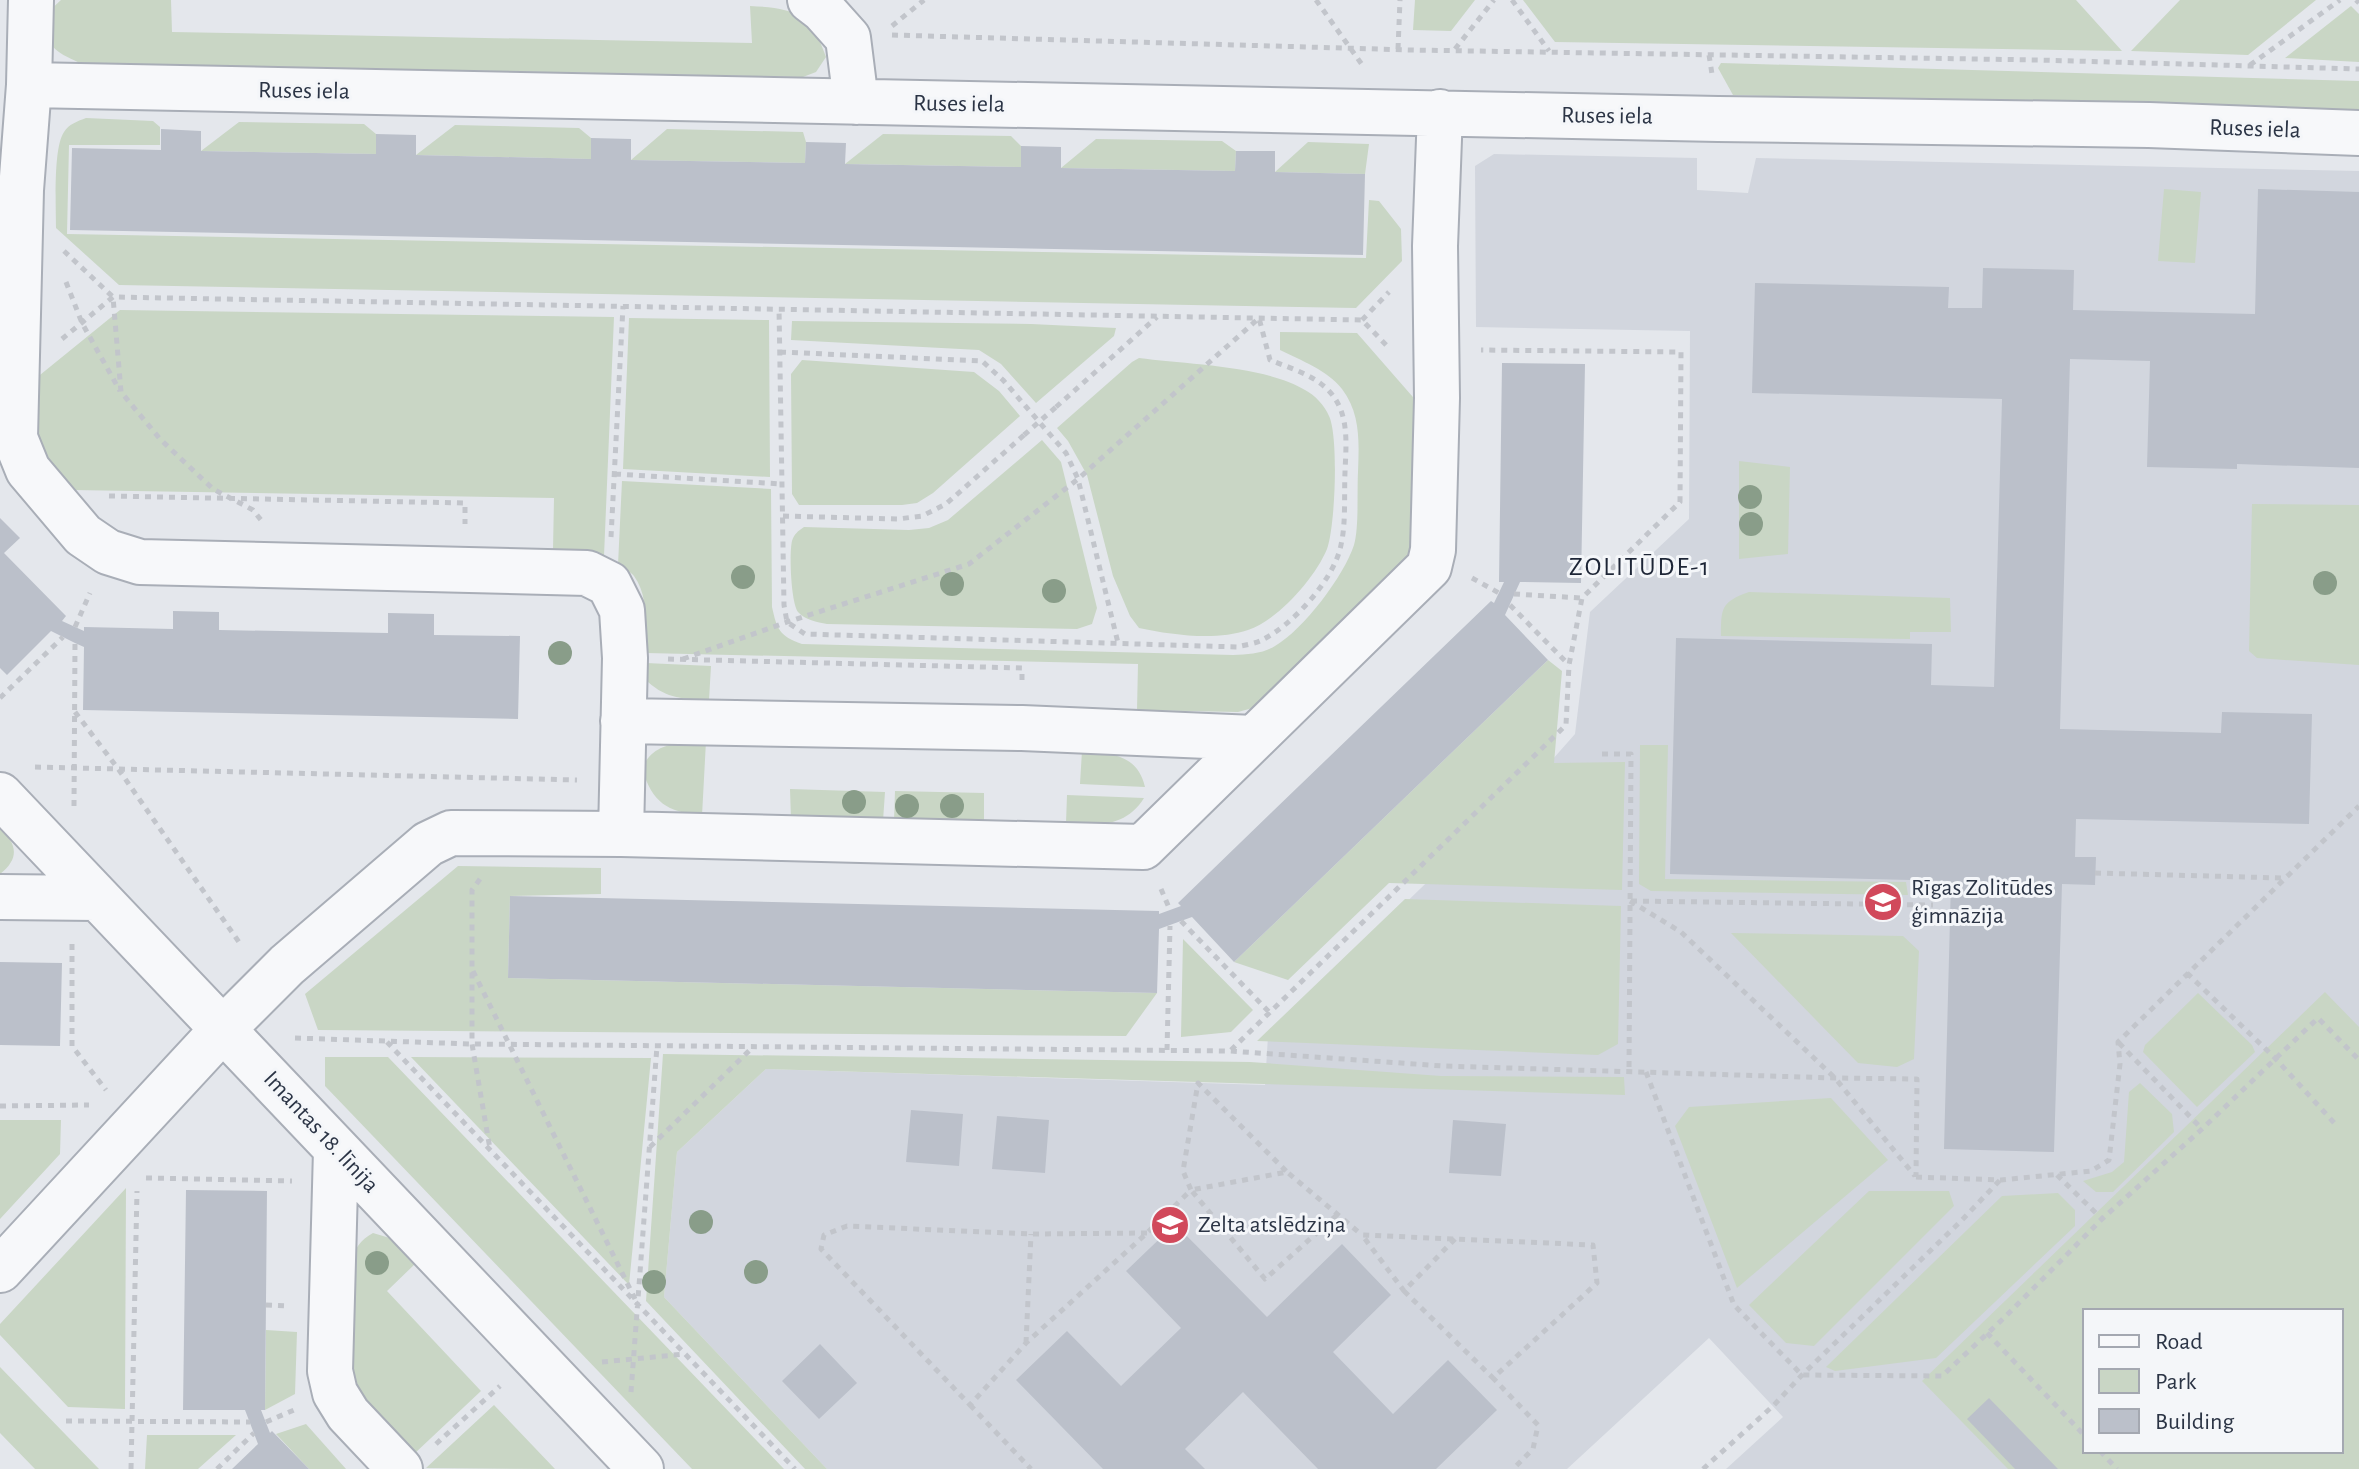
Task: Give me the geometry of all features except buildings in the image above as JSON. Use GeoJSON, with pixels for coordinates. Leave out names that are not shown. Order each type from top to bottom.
{"type":"FeatureCollection","features":[{"type":"Feature","properties":{"kind":"street"},"geometry":{"type":"LineString","coordinates":[[31,0],[29,85],[10,190],[15,438],[28,470],[83,535],[108,552],[140,562],[587,573],[609,584],[622,610],[625,658],[621,834]]}},
{"type":"Feature","properties":{"kind":"street"},"geometry":{"type":"LineString","coordinates":[[810,0],[848,38],[856,102]]}},
{"type":"Feature","properties":{"kind":"street","name":"Ruses iela"},"geometry":{"type":"LineString","coordinates":[[29,85],[2149,125],[2359,133]]}},
{"type":"Feature","properties":{"kind":"street"},"geometry":{"type":"LineString","coordinates":[[0,1270],[224,1028],[287,965],[428,844],[451,833],[621,834],[1143,847],[1429,567],[1433,550],[1437,398],[1434,296],[1440,112]]}},
{"type":"Feature","properties":{"kind":"street"},"geometry":{"type":"LineString","coordinates":[[623,721],[1022,728],[1254,738]]}},
{"type":"Feature","properties":{"kind":"street","name":"Imantas 18. līnija"},"geometry":{"type":"LineString","coordinates":[[14,781],[81,890],[224,1028],[336,1150],[634,1461]]}},
{"type":"Feature","properties":{"kind":"street"},"geometry":{"type":"LineString","coordinates":[[0,897],[81,890]]}},
{"type":"Feature","properties":{"kind":"street"},"geometry":{"type":"LineString","coordinates":[[336,1150],[330,1371],[335,1393],[348,1414],[416,1459]]}},
{"type":"Feature","properties":{"kind":"path"},"geometry":{"type":"LineString","coordinates":[[924,0],[882,34],[1398,49],[2359,69]]}},
{"type":"Feature","properties":{"kind":"path"},"geometry":{"type":"LineString","coordinates":[[1398,49],[1400,0]]}},
{"type":"Feature","properties":{"kind":"path"},"geometry":{"type":"LineString","coordinates":[[1455,50],[1494,0]]}},
{"type":"Feature","properties":{"kind":"path"},"geometry":{"type":"LineString","coordinates":[[1512,0],[1549,51]]}},
{"type":"Feature","properties":{"kind":"path"},"geometry":{"type":"LineString","coordinates":[[2249,66],[2340,0]]}},
{"type":"Feature","properties":{"kind":"path"},"geometry":{"type":"LineString","coordinates":[[59,246],[113,297],[121,392]]}},
{"type":"Feature","properties":{"kind":"path"},"geometry":{"type":"LineString","coordinates":[[65,280],[82,323],[121,392],[160,439],[213,489],[253,510],[301,566]]}},
{"type":"Feature","properties":{"kind":"path"},"geometry":{"type":"LineString","coordinates":[[16,369],[45,353],[113,297],[779,308],[1362,320],[1437,398]]}},
{"type":"Feature","properties":{"kind":"path"},"geometry":{"type":"LineString","coordinates":[[609,584],[623,306]]}},
{"type":"Feature","properties":{"kind":"path"},"geometry":{"type":"LineString","coordinates":[[779,308],[784,605],[787,622],[805,634],[1237,647],[1259,642],[1280,629],[1305,605],[1336,565],[1342,543],[1346,432],[1339,406],[1329,390],[1310,376],[1270,360],[1259,318]]}},
{"type":"Feature","properties":{"kind":"path"},"geometry":{"type":"LineString","coordinates":[[783,516],[898,519],[922,516],[946,504],[1158,316]]}},
{"type":"Feature","properties":{"kind":"path"},"geometry":{"type":"LineString","coordinates":[[683,659],[969,564],[1078,479],[1259,318]]}},
{"type":"Feature","properties":{"kind":"path"},"geometry":{"type":"LineString","coordinates":[[1230,1051],[1566,725],[1569,665],[1582,598],[1680,502],[1681,352],[1468,349]]}},
{"type":"Feature","properties":{"kind":"path"},"geometry":{"type":"LineString","coordinates":[[780,352],[982,361],[1003,380],[1066,453],[1078,479],[1118,643]]}},
{"type":"Feature","properties":{"kind":"path"},"geometry":{"type":"LineString","coordinates":[[615,474],[782,484]]}},
{"type":"Feature","properties":{"kind":"path"},"geometry":{"type":"LineString","coordinates":[[49,495],[465,503],[463,570]]}},
{"type":"Feature","properties":{"kind":"path"},"geometry":{"type":"LineString","coordinates":[[1464,574],[1499,593]]}},
{"type":"Feature","properties":{"kind":"path"},"geometry":{"type":"LineString","coordinates":[[1514,594],[1582,598]]}},
{"type":"Feature","properties":{"kind":"path"},"geometry":{"type":"LineString","coordinates":[[1510,605],[1569,665]]}},
{"type":"Feature","properties":{"kind":"path"},"geometry":{"type":"LineString","coordinates":[[0,698],[63,637]]}},
{"type":"Feature","properties":{"kind":"path"},"geometry":{"type":"LineString","coordinates":[[75,643],[74,769],[81,890],[72,1046],[109,1093]]}},
{"type":"Feature","properties":{"kind":"path"},"geometry":{"type":"LineString","coordinates":[[625,658],[1022,668],[1022,728]]}},
{"type":"Feature","properties":{"kind":"path"},"geometry":{"type":"LineString","coordinates":[[75,712],[241,946]]}},
{"type":"Feature","properties":{"kind":"path"},"geometry":{"type":"LineString","coordinates":[[1602,754],[1631,754],[1629,1071]]}},
{"type":"Feature","properties":{"kind":"path"},"geometry":{"type":"LineString","coordinates":[[14,781],[74,769],[622,781]]}},
{"type":"Feature","properties":{"kind":"path"},"geometry":{"type":"LineString","coordinates":[[2118,1042],[2359,806]]}},
{"type":"Feature","properties":{"kind":"path"},"geometry":{"type":"LineString","coordinates":[[490,1150],[472,1044],[472,890],[512,832]]}},
{"type":"Feature","properties":{"kind":"path"},"geometry":{"type":"LineString","coordinates":[[2095,873],[2284,878]]}},
{"type":"Feature","properties":{"kind":"path"},"geometry":{"type":"LineString","coordinates":[[1630,901],[1933,905]]}},
{"type":"Feature","properties":{"kind":"path"},"geometry":{"type":"LineString","coordinates":[[1630,901],[1681,932],[1835,1078],[1916,1177],[2001,1180],[2091,1171],[2109,1160],[2120,1064],[2118,1042]]}},
{"type":"Feature","properties":{"kind":"path"},"geometry":{"type":"LineString","coordinates":[[1181,921],[1270,1013]]}},
{"type":"Feature","properties":{"kind":"path"},"geometry":{"type":"LineString","coordinates":[[1167,1050],[1170,926]]}},
{"type":"Feature","properties":{"kind":"path"},"geometry":{"type":"LineString","coordinates":[[473,971],[637,1304]]}},
{"type":"Feature","properties":{"kind":"path"},"geometry":{"type":"LineString","coordinates":[[2187,973],[2275,1058],[2337,1126]]}},
{"type":"Feature","properties":{"kind":"path"},"geometry":{"type":"LineString","coordinates":[[1646,1072],[1734,1305],[1802,1375],[1942,1376],[2102,1219],[2318,1018],[2359,1060]]}},
{"type":"Feature","properties":{"kind":"path"},"geometry":{"type":"LineString","coordinates":[[224,1028],[282,1038],[387,1042],[1230,1051],[1443,1066],[1917,1079],[1916,1177]]}},
{"type":"Feature","properties":{"kind":"path"},"geometry":{"type":"LineString","coordinates":[[387,1042],[795,1469]]}},
{"type":"Feature","properties":{"kind":"path"},"geometry":{"type":"LineString","coordinates":[[2118,1042],[2202,1129]]}},
{"type":"Feature","properties":{"kind":"path"},"geometry":{"type":"LineString","coordinates":[[634,1461],[633,1359],[657,1046]]}},
{"type":"Feature","properties":{"kind":"path"},"geometry":{"type":"LineString","coordinates":[[649,1148],[753,1047]]}},
{"type":"Feature","properties":{"kind":"path"},"geometry":{"type":"LineString","coordinates":[[1337,1215],[1265,1279],[1191,1190],[1183,1171],[1198,1083],[1287,1172],[1362,1235],[1404,1291],[1538,1425],[1533,1449],[1513,1469]]}},
{"type":"Feature","properties":{"kind":"path"},"geometry":{"type":"LineString","coordinates":[[0,1106],[103,1105]]}},
{"type":"Feature","properties":{"kind":"path"},"geometry":{"type":"LineString","coordinates":[[970,1405],[1026,1343],[1191,1190],[1287,1172]]}},
{"type":"Feature","properties":{"kind":"path"},"geometry":{"type":"LineString","coordinates":[[2056,1175],[2102,1219]]}},
{"type":"Feature","properties":{"kind":"path"},"geometry":{"type":"LineString","coordinates":[[131,1469],[138,1178],[305,1181]]}},
{"type":"Feature","properties":{"kind":"path"},"geometry":{"type":"LineString","coordinates":[[1703,1469],[1774,1405],[2001,1180]]}},
{"type":"Feature","properties":{"kind":"path"},"geometry":{"type":"LineString","coordinates":[[1031,1469],[821,1249],[824,1235],[847,1226],[1031,1234],[1147,1233]]}},
{"type":"Feature","properties":{"kind":"path"},"geometry":{"type":"LineString","coordinates":[[1026,1343],[1031,1234]]}},
{"type":"Feature","properties":{"kind":"path"},"geometry":{"type":"LineString","coordinates":[[1362,1235],[1593,1245],[1597,1283],[1493,1378]]}},
{"type":"Feature","properties":{"kind":"path"},"geometry":{"type":"LineString","coordinates":[[1404,1291],[1455,1239]]}},
{"type":"Feature","properties":{"kind":"path"},"geometry":{"type":"LineString","coordinates":[[1987,1333],[2083,1434]]}},
{"type":"Feature","properties":{"kind":"path"},"geometry":{"type":"LineString","coordinates":[[594,1363],[685,1354]]}},
{"type":"Feature","properties":{"kind":"path"},"geometry":{"type":"LineString","coordinates":[[416,1459],[532,1355]]}},
{"type":"Feature","properties":{"kind":"path"},"geometry":{"type":"LineString","coordinates":[[66,1421],[250,1422]]}},
{"type":"Feature","properties":{"kind":"path"},"geometry":{"type":"LineString","coordinates":[[217,1469],[254,1433]]}},
{"type":"Feature","properties":{"kind":"path"},"geometry":{"type":"LineString","coordinates":[[2102,1453],[2117,1469]]}},
{"type":"Feature","properties":{"kind":"shaded area","name":"Rīgas Zolitūdes ģimnāzija"},"geometry":{"type":"Polygon","coordinates":[[[1494,154],[1697,158],[1697,190],[1748,193],[1756,158],[2359,171],[2359,1469],[1726,1469],[1783,1417],[1709,1338],[1567,1469],[827,1469],[664,1297],[677,1152],[766,1069],[1265,1085],[1268,1036],[1545,768],[1575,734],[1590,612],[1689,519],[1690,331],[1476,327],[1475,166],[1494,154]]]}},
{"type":"Feature","properties":{"kind":"green space"},"geometry":{"type":"Polygon","coordinates":[[[61,0],[171,0],[172,32],[752,43],[750,6],[765,7],[789,11],[807,22],[826,57],[816,72],[803,77],[80,63],[57,50],[49,40],[46,14],[61,0]]]}},
{"type":"Feature","properties":{"kind":"green space"},"geometry":{"type":"Polygon","coordinates":[[[1415,0],[1475,0],[1451,31],[1413,30],[1415,0]]]}},
{"type":"Feature","properties":{"kind":"green space"},"geometry":{"type":"Polygon","coordinates":[[[1523,0],[2076,0],[2122,51],[1555,42],[1523,0]]]}},
{"type":"Feature","properties":{"kind":"green space"},"geometry":{"type":"Polygon","coordinates":[[[2180,0],[2316,0],[2248,55],[2131,51],[2180,0]]]}},
{"type":"Feature","properties":{"kind":"green space"},"geometry":{"type":"Polygon","coordinates":[[[2351,6],[2359,14],[2359,62],[2285,58],[2351,6]]]}},
{"type":"Feature","properties":{"kind":"green space"},"geometry":{"type":"Polygon","coordinates":[[[1721,63],[2359,81],[2359,115],[1733,95],[1718,68],[1721,63]]]}},
{"type":"Feature","properties":{"kind":"green space"},"geometry":{"type":"Polygon","coordinates":[[[86,118],[153,121],[160,127],[160,145],[69,145],[67,234],[1366,258],[1369,200],[1379,201],[1401,229],[1402,261],[1356,308],[119,285],[56,228],[60,140],[68,127],[86,118]]]}},
{"type":"Feature","properties":{"kind":"green space"},"geometry":{"type":"Polygon","coordinates":[[[239,122],[364,124],[376,134],[376,154],[201,151],[239,122]]]}},
{"type":"Feature","properties":{"kind":"green space"},"geometry":{"type":"Polygon","coordinates":[[[455,125],[579,128],[591,138],[591,159],[416,155],[455,125]]]}},
{"type":"Feature","properties":{"kind":"green space"},"geometry":{"type":"Polygon","coordinates":[[[667,129],[803,132],[805,163],[631,160],[667,129]]]}},
{"type":"Feature","properties":{"kind":"green space"},"geometry":{"type":"Polygon","coordinates":[[[883,134],[1011,136],[1021,146],[1021,167],[845,164],[883,134]]]}},
{"type":"Feature","properties":{"kind":"green space"},"geometry":{"type":"Polygon","coordinates":[[[1096,139],[1222,141],[1236,151],[1235,171],[1061,168],[1096,139]]]}},
{"type":"Feature","properties":{"kind":"green space"},"geometry":{"type":"Polygon","coordinates":[[[1308,142],[1369,144],[1365,174],[1275,172],[1308,142]]]}},
{"type":"Feature","properties":{"kind":"green space"},"geometry":{"type":"Polygon","coordinates":[[[2164,189],[2201,192],[2195,263],[2158,261],[2164,189]]]}},
{"type":"Feature","properties":{"kind":"green space"},"geometry":{"type":"Polygon","coordinates":[[[120,310],[614,317],[604,556],[584,551],[553,550],[554,498],[72,490],[58,476],[36,438],[35,379],[120,310]]]}},
{"type":"Feature","properties":{"kind":"green space"},"geometry":{"type":"Polygon","coordinates":[[[629,318],[769,320],[770,477],[623,469],[629,318]]]}},
{"type":"Feature","properties":{"kind":"green space"},"geometry":{"type":"Polygon","coordinates":[[[792,321],[1116,328],[1114,336],[1036,403],[1001,364],[979,350],[791,340],[792,321]]]}},
{"type":"Feature","properties":{"kind":"green space"},"geometry":{"type":"Polygon","coordinates":[[[1280,332],[1357,333],[1419,404],[1417,532],[1407,564],[1260,706],[1238,712],[1137,710],[1138,664],[646,653],[646,613],[642,593],[634,576],[618,565],[622,481],[771,489],[772,607],[780,631],[802,644],[1233,655],[1270,649],[1298,628],[1332,586],[1354,545],[1357,520],[1358,440],[1353,408],[1342,389],[1329,376],[1280,350],[1280,332]]]}},
{"type":"Feature","properties":{"kind":"green space"},"geometry":{"type":"Polygon","coordinates":[[[1139,358],[1225,367],[1289,382],[1309,392],[1329,416],[1334,443],[1335,482],[1327,549],[1294,597],[1260,625],[1222,635],[1180,635],[1139,628],[1130,616],[1113,576],[1087,475],[1057,428],[1139,358]]]}},
{"type":"Feature","properties":{"kind":"green space"},"geometry":{"type":"Polygon","coordinates":[[[802,360],[974,372],[999,391],[1020,416],[933,493],[917,503],[799,505],[792,494],[791,374],[802,360]]]}},
{"type":"Feature","properties":{"kind":"green space"},"geometry":{"type":"Polygon","coordinates":[[[1042,440],[1061,462],[1097,608],[1092,624],[1077,629],[827,624],[808,619],[798,612],[792,589],[791,547],[796,533],[802,528],[929,528],[948,520],[1042,440]]]}},
{"type":"Feature","properties":{"kind":"green space"},"geometry":{"type":"Polygon","coordinates":[[[1739,461],[1790,467],[1788,554],[1739,559],[1739,461]]]}},
{"type":"Feature","properties":{"kind":"green space"},"geometry":{"type":"Polygon","coordinates":[[[2252,504],[2359,505],[2359,665],[2257,658],[2249,651],[2252,504]]]}},
{"type":"Feature","properties":{"kind":"green space"},"geometry":{"type":"Polygon","coordinates":[[[1749,592],[1950,598],[1951,632],[1910,632],[1910,639],[1721,636],[1724,607],[1749,592]]]}},
{"type":"Feature","properties":{"kind":"green space"},"geometry":{"type":"Polygon","coordinates":[[[1548,660],[1562,671],[1554,763],[1625,762],[1622,890],[1389,883],[1288,980],[1234,962],[1548,660]]]}},
{"type":"Feature","properties":{"kind":"green space"},"geometry":{"type":"Polygon","coordinates":[[[646,663],[711,666],[709,700],[662,692],[648,682],[646,663]]]}},
{"type":"Feature","properties":{"kind":"green space"},"geometry":{"type":"Polygon","coordinates":[[[684,741],[706,741],[702,816],[670,808],[663,803],[651,790],[642,769],[654,753],[684,741]]]}},
{"type":"Feature","properties":{"kind":"green space"},"geometry":{"type":"Polygon","coordinates":[[[1640,745],[1668,745],[1665,879],[1906,882],[1908,895],[1651,891],[1639,884],[1640,745]]]}},
{"type":"Feature","properties":{"kind":"green space"},"geometry":{"type":"Polygon","coordinates":[[[1082,751],[1129,761],[1136,767],[1145,787],[1080,784],[1082,751]]]}},
{"type":"Feature","properties":{"kind":"green space"},"geometry":{"type":"Polygon","coordinates":[[[790,789],[885,792],[883,821],[791,819],[790,789]]]}},
{"type":"Feature","properties":{"kind":"green space"},"geometry":{"type":"Polygon","coordinates":[[[895,791],[984,793],[984,823],[894,821],[895,791]]]}},
{"type":"Feature","properties":{"kind":"green space"},"geometry":{"type":"Polygon","coordinates":[[[1067,795],[1144,798],[1137,808],[1119,820],[1078,824],[1066,823],[1067,795]]]}},
{"type":"Feature","properties":{"kind":"green space"},"geometry":{"type":"Polygon","coordinates":[[[0,828],[14,851],[11,862],[0,874],[0,828]]]}},
{"type":"Feature","properties":{"kind":"green space"},"geometry":{"type":"Polygon","coordinates":[[[458,866],[601,868],[601,894],[510,896],[508,978],[1157,993],[1126,1036],[318,1030],[305,994],[458,866]]]}},
{"type":"Feature","properties":{"kind":"green space"},"geometry":{"type":"Polygon","coordinates":[[[1405,899],[1621,906],[1618,1044],[1598,1055],[1257,1041],[1405,899]]]}},
{"type":"Feature","properties":{"kind":"green space"},"geometry":{"type":"Polygon","coordinates":[[[1731,933],[1903,936],[1919,951],[1914,1059],[1897,1067],[1858,1063],[1731,933]]]}},
{"type":"Feature","properties":{"kind":"green space"},"geometry":{"type":"Polygon","coordinates":[[[1183,939],[1253,1010],[1231,1032],[1181,1037],[1183,939]]]}},
{"type":"Feature","properties":{"kind":"green space"},"geometry":{"type":"Polygon","coordinates":[[[2325,992],[2359,1027],[2359,1469],[2008,1469],[1922,1381],[2325,992]]]}},
{"type":"Feature","properties":{"kind":"green space"},"geometry":{"type":"Polygon","coordinates":[[[2198,993],[2252,1045],[2255,1052],[2197,1107],[2143,1052],[2145,1045],[2198,993]]]}},
{"type":"Feature","properties":{"kind":"green space"},"geometry":{"type":"Polygon","coordinates":[[[663,1054],[1250,1062],[1441,1076],[1624,1077],[1625,1095],[766,1069],[677,1152],[664,1297],[827,1469],[805,1469],[646,1301],[663,1054]]]}},
{"type":"Feature","properties":{"kind":"green space"},"geometry":{"type":"Polygon","coordinates":[[[325,1057],[388,1057],[784,1469],[692,1469],[325,1086],[325,1057]]]}},
{"type":"Feature","properties":{"kind":"green space"},"geometry":{"type":"Polygon","coordinates":[[[411,1057],[651,1058],[629,1285],[411,1057]]]}},
{"type":"Feature","properties":{"kind":"green space"},"geometry":{"type":"Polygon","coordinates":[[[2140,1083],[2172,1114],[2174,1132],[2113,1192],[2096,1192],[2083,1181],[2112,1172],[2124,1162],[2129,1092],[2140,1083]]]}},
{"type":"Feature","properties":{"kind":"green space"},"geometry":{"type":"Polygon","coordinates":[[[1831,1098],[1888,1160],[1737,1288],[1675,1126],[1689,1107],[1831,1098]]]}},
{"type":"Feature","properties":{"kind":"green space"},"geometry":{"type":"Polygon","coordinates":[[[0,1120],[61,1120],[60,1154],[0,1219],[0,1120]]]}},
{"type":"Feature","properties":{"kind":"green space"},"geometry":{"type":"Polygon","coordinates":[[[126,1188],[125,1409],[68,1407],[0,1335],[0,1324],[126,1188]]]}},
{"type":"Feature","properties":{"kind":"green space"},"geometry":{"type":"Polygon","coordinates":[[[1869,1191],[1949,1191],[1954,1206],[1814,1346],[1786,1343],[1749,1305],[1869,1191]]]}},
{"type":"Feature","properties":{"kind":"green space"},"geometry":{"type":"Polygon","coordinates":[[[2058,1193],[2075,1210],[2075,1226],[1936,1358],[1835,1371],[1826,1367],[2002,1196],[2058,1193]]]}},
{"type":"Feature","properties":{"kind":"green space"},"geometry":{"type":"Polygon","coordinates":[[[373,1233],[393,1239],[416,1263],[387,1291],[481,1391],[414,1454],[360,1398],[349,1371],[350,1261],[359,1245],[373,1233]]]}},
{"type":"Feature","properties":{"kind":"green space"},"geometry":{"type":"Polygon","coordinates":[[[266,1330],[297,1332],[295,1394],[265,1410],[266,1330]]]}},
{"type":"Feature","properties":{"kind":"green space"},"geometry":{"type":"Polygon","coordinates":[[[0,1367],[99,1469],[35,1469],[0,1433],[0,1367]]]}},
{"type":"Feature","properties":{"kind":"green space"},"geometry":{"type":"Polygon","coordinates":[[[494,1405],[555,1469],[426,1468],[494,1405]]]}},
{"type":"Feature","properties":{"kind":"green space"},"geometry":{"type":"Polygon","coordinates":[[[306,1424],[346,1469],[309,1469],[276,1434],[306,1424]]]}},
{"type":"Feature","properties":{"kind":"green space"},"geometry":{"type":"Polygon","coordinates":[[[147,1435],[236,1435],[198,1469],[145,1469],[147,1435]]]}},
{"type":"Feature","properties":{"kind":"place","name":"Rīgas Zolitūdes ģimnāzija"},"geometry":{"type":"Point","coordinates":[1883,902]}},
{"type":"Feature","properties":{"kind":"place","name":"Zelta atslēdziņa"},"geometry":{"type":"Point","coordinates":[1170,1225]}},
{"type":"Feature","properties":{"kind":"district","name":"ZOLITŪDE-1"},"geometry":{"type":"Point","coordinates":[1640,567]}}]}
